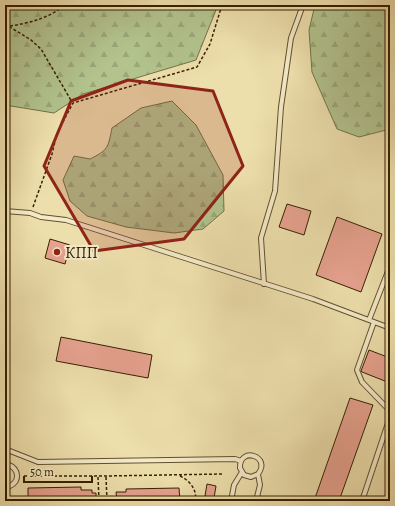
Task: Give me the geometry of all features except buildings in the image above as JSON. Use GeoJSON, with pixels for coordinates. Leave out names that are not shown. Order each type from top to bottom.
{"type":"FeatureCollection","features":[{"type":"Feature","properties":{"kind":"lane"},"geometry":{"type":"LineString","coordinates":[[264,284],[261,238],[275,191],[282,99],[291,38],[303,5]]}},
{"type":"Feature","properties":{"kind":"lane"},"geometry":{"type":"LineString","coordinates":[[241,461],[38,462],[5,449],[5,211],[30,213],[41,217],[66,220],[313,299],[390,328]]}},
{"type":"Feature","properties":{"kind":"lane"},"geometry":{"type":"LineString","coordinates":[[369,320],[390,266]]}},
{"type":"Feature","properties":{"kind":"lane"},"geometry":{"type":"LineString","coordinates":[[374,322],[357,370],[362,382],[390,411]]}},
{"type":"Feature","properties":{"kind":"lane"},"geometry":{"type":"LineString","coordinates":[[362,501],[390,417]]}},
{"type":"Feature","properties":{"kind":"lane"},"geometry":{"type":"LineString","coordinates":[[250,455],[258,457],[262,464],[261,471],[255,476],[248,477],[240,468],[241,461],[243,458],[250,455]]}},
{"type":"Feature","properties":{"kind":"lane"},"geometry":{"type":"LineString","coordinates":[[5,464],[12,466],[17,473],[14,484],[6,487],[7,501]]}},
{"type":"Feature","properties":{"kind":"lane"},"geometry":{"type":"LineString","coordinates":[[231,501],[234,485],[242,472]]}},
{"type":"Feature","properties":{"kind":"lane"},"geometry":{"type":"LineString","coordinates":[[256,501],[260,485],[258,474]]}},
{"type":"Feature","properties":{"kind":"path"},"geometry":{"type":"LineString","coordinates":[[10,26],[40,19],[56,12],[65,5]]}},
{"type":"Feature","properties":{"kind":"path"},"geometry":{"type":"LineString","coordinates":[[30,213],[52,154],[57,133],[72,103],[197,67],[210,44],[222,5]]}},
{"type":"Feature","properties":{"kind":"path"},"geometry":{"type":"LineString","coordinates":[[5,24],[31,40],[41,49],[72,103]]}},
{"type":"Feature","properties":{"kind":"path"},"geometry":{"type":"LineString","coordinates":[[22,476],[223,474]]}},
{"type":"Feature","properties":{"kind":"path"},"geometry":{"type":"LineString","coordinates":[[178,475],[186,479],[193,486],[197,496],[195,501]]}},
{"type":"Feature","properties":{"kind":"path"},"geometry":{"type":"LineString","coordinates":[[98,476],[99,501]]}},
{"type":"Feature","properties":{"kind":"path"},"geometry":{"type":"LineString","coordinates":[[106,476],[107,501]]}},
{"type":"Feature","properties":{"kind":"highlighted area"},"geometry":{"type":"Polygon","coordinates":[[[128,80],[213,91],[243,166],[184,239],[94,251],[44,166],[71,101],[128,80]]]}},
{"type":"Feature","properties":{"kind":"green space"},"geometry":{"type":"Polygon","coordinates":[[[5,5],[218,5],[196,60],[83,94],[54,113],[5,105],[5,5]]]}},
{"type":"Feature","properties":{"kind":"green space"},"geometry":{"type":"Polygon","coordinates":[[[315,5],[390,5],[390,129],[359,137],[337,129],[312,72],[309,30],[315,5]]]}},
{"type":"Feature","properties":{"kind":"green space"},"geometry":{"type":"Polygon","coordinates":[[[172,101],[196,125],[223,175],[224,211],[203,229],[174,233],[126,227],[87,216],[70,201],[63,180],[74,156],[90,159],[96,156],[106,148],[112,128],[141,108],[172,101]]]}},
{"type":"Feature","properties":{"kind":"place","name":"КПП"},"geometry":{"type":"Point","coordinates":[57,252]}}]}
